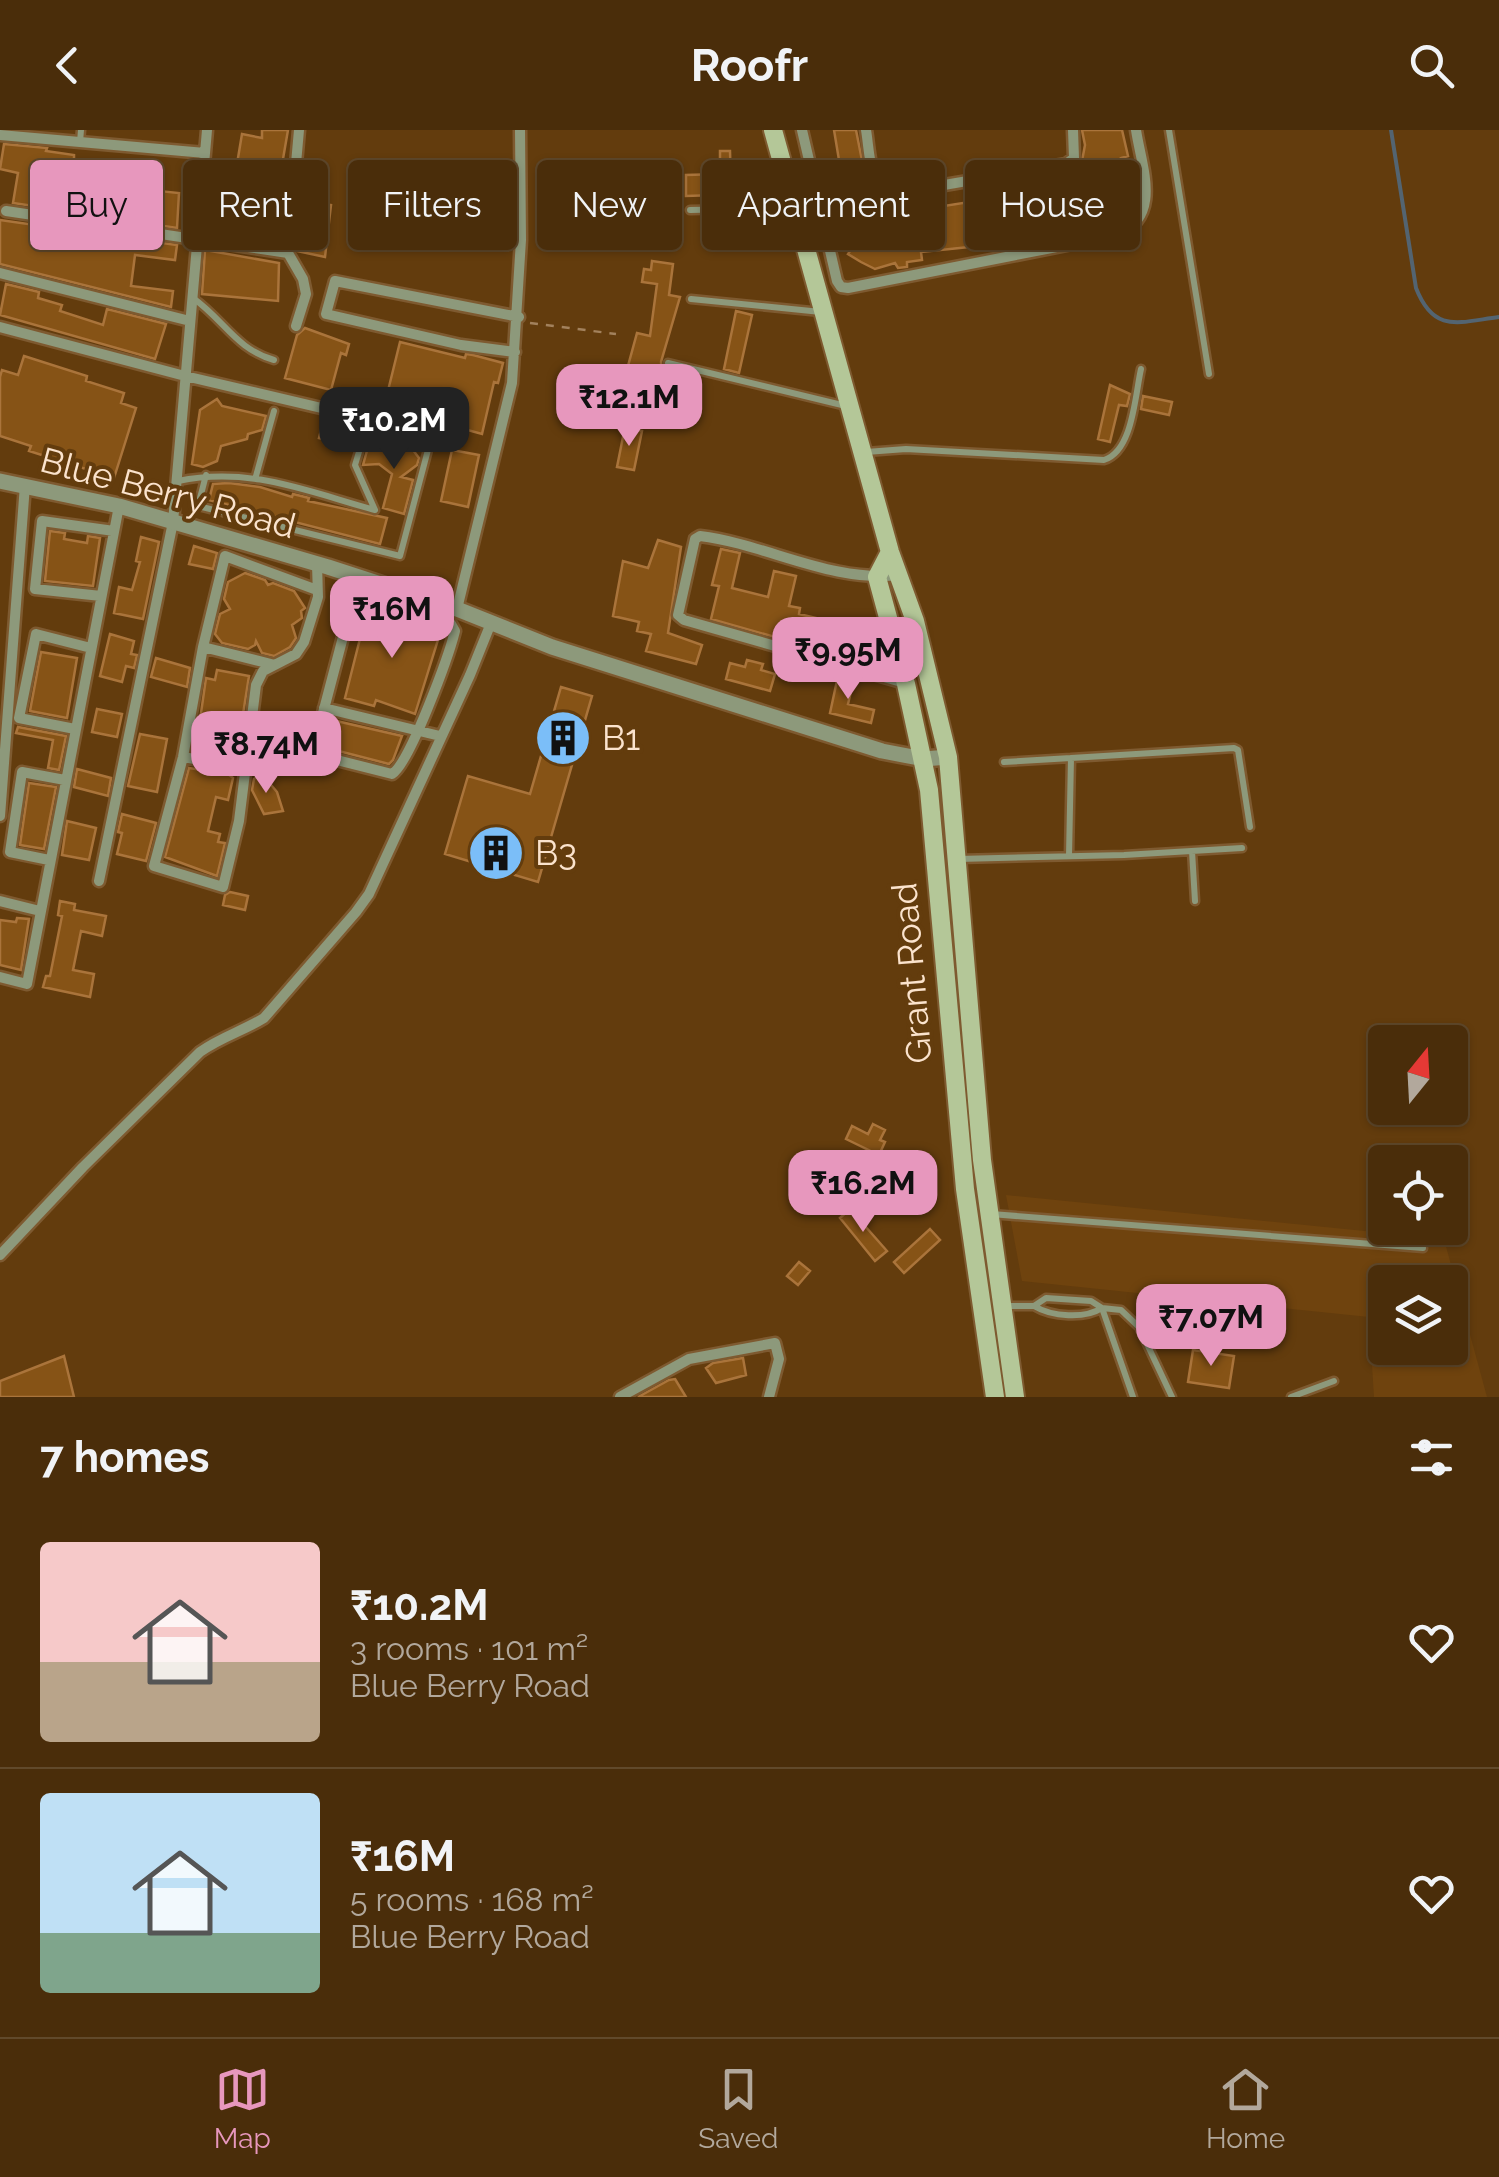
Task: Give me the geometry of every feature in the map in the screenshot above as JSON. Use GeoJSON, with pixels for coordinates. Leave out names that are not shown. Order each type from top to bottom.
{"type":"FeatureCollection","features":[{"type":"Feature","properties":{"kind":"main road","name":"Grant Road"},"geometry":{"type":"LineString","coordinates":[[772,130],[780,160]]}},
{"type":"Feature","properties":{"kind":"main road","name":"Grant Road"},"geometry":{"type":"LineString","coordinates":[[806,250],[890,552],[914,621],[948,757],[990,1214],[1016,1397]]}},
{"type":"Feature","properties":{"kind":"main road"},"geometry":{"type":"LineString","coordinates":[[877,578],[890,552]]}},
{"type":"Feature","properties":{"kind":"main road","name":"Grant Road"},"geometry":{"type":"LineString","coordinates":[[877,578],[929,790],[964,1189],[994,1397]]}},
{"type":"Feature","properties":{"kind":"street"},"geometry":{"type":"LineString","coordinates":[[204,160],[207,130]]}},
{"type":"Feature","properties":{"kind":"street"},"geometry":{"type":"LineString","coordinates":[[296,326],[306,294],[303,278],[288,253],[299,130]]}},
{"type":"Feature","properties":{"kind":"street"},"geometry":{"type":"LineString","coordinates":[[458,609],[508,400],[515,352],[520,130]]}},
{"type":"Feature","properties":{"kind":"street"},"geometry":{"type":"LineString","coordinates":[[802,130],[837,281],[848,288],[1118,235],[1134,228],[1143,217],[1146,202],[1136,130]]}},
{"type":"Feature","properties":{"kind":"street"},"geometry":{"type":"LineString","coordinates":[[866,130],[875,180],[880,189],[892,194],[1066,164],[1074,158],[1074,130]]}},
{"type":"Feature","properties":{"kind":"street"},"geometry":{"type":"LineString","coordinates":[[0,134],[80,136],[205,153]]}},
{"type":"Feature","properties":{"kind":"street"},"geometry":{"type":"LineString","coordinates":[[6,211],[183,236]]}},
{"type":"Feature","properties":{"kind":"street"},"geometry":{"type":"LineString","coordinates":[[99,881],[174,522],[196,250]]}},
{"type":"Feature","properties":{"kind":"street"},"geometry":{"type":"LineString","coordinates":[[270,250],[288,253]]}},
{"type":"Feature","properties":{"kind":"street"},"geometry":{"type":"LineString","coordinates":[[0,272],[190,321]]}},
{"type":"Feature","properties":{"kind":"street"},"geometry":{"type":"LineString","coordinates":[[515,352],[461,345],[326,314],[334,280],[518,320]]}},
{"type":"Feature","properties":{"kind":"street"},"geometry":{"type":"LineString","coordinates":[[0,327],[185,376],[432,434]]}},
{"type":"Feature","properties":{"kind":"street","name":"Blue Berry Road"},"geometry":{"type":"LineString","coordinates":[[0,481],[119,506],[322,566],[458,609],[552,647],[882,751],[924,758],[948,757]]}},
{"type":"Feature","properties":{"kind":"street"},"geometry":{"type":"LineString","coordinates":[[0,816],[6,659],[25,486]]}},
{"type":"Feature","properties":{"kind":"street"},"geometry":{"type":"LineString","coordinates":[[0,977],[26,984],[119,506]]}},
{"type":"Feature","properties":{"kind":"street"},"geometry":{"type":"LineString","coordinates":[[101,596],[35,589],[42,520],[114,532]]}},
{"type":"Feature","properties":{"kind":"street"},"geometry":{"type":"LineString","coordinates":[[898,575],[877,578],[700,536],[695,539],[678,615],[684,620],[906,684]]}},
{"type":"Feature","properties":{"kind":"street"},"geometry":{"type":"LineString","coordinates":[[317,590],[224,556],[183,757],[154,866],[223,886],[238,821],[256,685],[263,671],[300,650],[318,597],[322,566]]}},
{"type":"Feature","properties":{"kind":"street"},"geometry":{"type":"LineString","coordinates":[[362,596],[454,627],[418,730],[400,769],[387,774],[315,754],[313,748],[353,600],[362,596]]}},
{"type":"Feature","properties":{"kind":"street"},"geometry":{"type":"LineString","coordinates":[[0,1255],[200,1052],[264,1018],[278,1005],[369,894],[490,623]]}},
{"type":"Feature","properties":{"kind":"street"},"geometry":{"type":"LineString","coordinates":[[75,728],[19,718],[22,701],[36,634],[91,648]]}},
{"type":"Feature","properties":{"kind":"street"},"geometry":{"type":"LineString","coordinates":[[203,647],[275,665]]}},
{"type":"Feature","properties":{"kind":"street"},"geometry":{"type":"LineString","coordinates":[[324,708],[440,736]]}},
{"type":"Feature","properties":{"kind":"street"},"geometry":{"type":"LineString","coordinates":[[183,757],[245,768]]}},
{"type":"Feature","properties":{"kind":"street"},"geometry":{"type":"LineString","coordinates":[[49,860],[10,852],[22,772],[65,780]]}},
{"type":"Feature","properties":{"kind":"street"},"geometry":{"type":"LineString","coordinates":[[0,901],[40,911]]}},
{"type":"Feature","properties":{"kind":"street"},"geometry":{"type":"LineString","coordinates":[[620,1397],[689,1359],[775,1344],[778,1358],[771,1397]]}},
{"type":"Feature","properties":{"kind":"lane"},"geometry":{"type":"LineString","coordinates":[[1169,130],[1209,374]]}},
{"type":"Feature","properties":{"kind":"lane"},"geometry":{"type":"LineString","coordinates":[[690,210],[702,210]]}},
{"type":"Feature","properties":{"kind":"lane"},"geometry":{"type":"LineString","coordinates":[[192,298],[213,312],[252,354],[274,360]]}},
{"type":"Feature","properties":{"kind":"lane"},"geometry":{"type":"LineString","coordinates":[[691,299],[823,312]]}},
{"type":"Feature","properties":{"kind":"lane"},"geometry":{"type":"LineString","coordinates":[[668,364],[852,408]]}},
{"type":"Feature","properties":{"kind":"lane"},"geometry":{"type":"LineString","coordinates":[[865,452],[906,448],[1104,460],[1113,457],[1124,440],[1141,369]]}},
{"type":"Feature","properties":{"kind":"lane"},"geometry":{"type":"LineString","coordinates":[[256,476],[274,411]]}},
{"type":"Feature","properties":{"kind":"lane"},"geometry":{"type":"LineString","coordinates":[[177,481],[206,475],[256,476],[374,510],[354,465],[365,432],[429,446],[400,556],[198,506],[206,475]]}},
{"type":"Feature","properties":{"kind":"lane"},"geometry":{"type":"LineString","coordinates":[[1004,762],[1234,748],[1238,750],[1250,827]]}},
{"type":"Feature","properties":{"kind":"lane"},"geometry":{"type":"LineString","coordinates":[[1069,856],[1070,758]]}},
{"type":"Feature","properties":{"kind":"lane"},"geometry":{"type":"LineString","coordinates":[[957,860],[1242,848]]}},
{"type":"Feature","properties":{"kind":"lane"},"geometry":{"type":"LineString","coordinates":[[1192,851],[1195,901]]}},
{"type":"Feature","properties":{"kind":"lane"},"geometry":{"type":"LineString","coordinates":[[990,1214],[1423,1248]]}},
{"type":"Feature","properties":{"kind":"lane"},"geometry":{"type":"LineString","coordinates":[[1034,1306],[1046,1298],[1091,1301],[1102,1308],[1121,1310],[1138,1328],[1172,1397]]}},
{"type":"Feature","properties":{"kind":"lane"},"geometry":{"type":"LineString","coordinates":[[1002,1306],[1034,1306],[1044,1312],[1090,1316],[1102,1308]]}},
{"type":"Feature","properties":{"kind":"lane"},"geometry":{"type":"LineString","coordinates":[[1102,1308],[1133,1397]]}},
{"type":"Feature","properties":{"kind":"lane"},"geometry":{"type":"LineString","coordinates":[[1290,1397],[1334,1381]]}},
{"type":"Feature","properties":{"kind":"path"},"geometry":{"type":"LineString","coordinates":[[518,320],[616,334]]}},
{"type":"Feature","properties":{"kind":"shaded area"},"geometry":{"type":"Polygon","coordinates":[[[1006,1195],[1368,1231],[1368,1245],[1446,1245],[1451,1265],[1368,1265],[1368,1317],[1022,1281],[1006,1195]]]}},
{"type":"Feature","properties":{"kind":"shaded area"},"geometry":{"type":"Polygon","coordinates":[[[1468,1327],[1487,1397],[1374,1397],[1372,1365],[1468,1365],[1468,1327]]]}},
{"type":"Feature","properties":{"kind":"building"},"geometry":{"type":"Polygon","coordinates":[[[262,130],[288,130],[283,159],[287,160],[238,160],[242,134],[262,138],[262,130]]]}},
{"type":"Feature","properties":{"kind":"building"},"geometry":{"type":"Polygon","coordinates":[[[834,130],[856,130],[862,160],[839,160],[834,130]]]}},
{"type":"Feature","properties":{"kind":"building"},"geometry":{"type":"Polygon","coordinates":[[[1082,130],[1122,130],[1128,156],[1122,160],[1082,160],[1082,130]]]}},
{"type":"Feature","properties":{"kind":"building"},"geometry":{"type":"Polygon","coordinates":[[[4,144],[47,148],[46,151],[74,155],[74,159],[80,160],[30,160],[30,205],[13,203],[18,173],[0,169],[4,144]]]}},
{"type":"Feature","properties":{"kind":"building"},"geometry":{"type":"Polygon","coordinates":[[[720,151],[730,151],[730,160],[720,160],[720,151]]]}},
{"type":"Feature","properties":{"kind":"building"},"geometry":{"type":"Polygon","coordinates":[[[686,175],[702,175],[702,195],[686,196],[686,175]]]}},
{"type":"Feature","properties":{"kind":"building"},"geometry":{"type":"Polygon","coordinates":[[[163,191],[179,193],[177,228],[163,226],[163,191]]]}},
{"type":"Feature","properties":{"kind":"building"},"geometry":{"type":"Polygon","coordinates":[[[965,203],[965,247],[945,249],[945,206],[965,203]]]}},
{"type":"Feature","properties":{"kind":"building"},"geometry":{"type":"Polygon","coordinates":[[[0,220],[30,224],[30,250],[163,250],[163,243],[177,245],[175,260],[135,255],[131,286],[173,291],[171,307],[0,264],[0,220]]]}},
{"type":"Feature","properties":{"kind":"building"},"geometry":{"type":"Polygon","coordinates":[[[205,250],[279,263],[278,301],[202,294],[205,250]]]}},
{"type":"Feature","properties":{"kind":"building"},"geometry":{"type":"Polygon","coordinates":[[[297,250],[326,250],[325,257],[297,250]]]}},
{"type":"Feature","properties":{"kind":"building"},"geometry":{"type":"Polygon","coordinates":[[[851,250],[940,250],[921,252],[922,260],[907,262],[907,267],[898,268],[895,263],[875,269],[848,254],[851,250]]]}},
{"type":"Feature","properties":{"kind":"building"},"geometry":{"type":"Polygon","coordinates":[[[652,261],[673,264],[669,295],[680,297],[661,362],[657,398],[625,391],[637,333],[650,336],[657,284],[642,282],[644,269],[651,270],[652,261]]]}},
{"type":"Feature","properties":{"kind":"building"},"geometry":{"type":"Polygon","coordinates":[[[6,284],[39,292],[38,298],[62,305],[60,311],[103,325],[107,309],[166,324],[155,359],[0,315],[6,284]]]}},
{"type":"Feature","properties":{"kind":"building"},"geometry":{"type":"Polygon","coordinates":[[[736,311],[752,315],[739,373],[724,369],[736,311]]]}},
{"type":"Feature","properties":{"kind":"building"},"geometry":{"type":"Polygon","coordinates":[[[305,328],[349,344],[346,355],[341,353],[331,390],[285,378],[297,335],[305,328]]]}},
{"type":"Feature","properties":{"kind":"building"},"geometry":{"type":"Polygon","coordinates":[[[400,342],[503,363],[498,383],[494,382],[482,434],[384,407],[400,342]]]}},
{"type":"Feature","properties":{"kind":"building"},"geometry":{"type":"Polygon","coordinates":[[[24,356],[87,376],[86,381],[124,393],[121,403],[136,408],[114,478],[29,451],[31,446],[0,436],[2,370],[18,375],[24,356]]]}},
{"type":"Feature","properties":{"kind":"building"},"geometry":{"type":"Polygon","coordinates":[[[1110,385],[1130,394],[1127,406],[1119,405],[1110,442],[1098,439],[1110,385]]]}},
{"type":"Feature","properties":{"kind":"building"},"geometry":{"type":"Polygon","coordinates":[[[1143,396],[1172,402],[1169,415],[1141,409],[1143,396]]]}},
{"type":"Feature","properties":{"kind":"building"},"geometry":{"type":"Polygon","coordinates":[[[217,399],[222,406],[266,416],[262,430],[221,446],[217,461],[203,467],[192,464],[200,410],[217,399]]]}},
{"type":"Feature","properties":{"kind":"building"},"geometry":{"type":"Polygon","coordinates":[[[324,418],[353,425],[348,445],[319,438],[324,418]]]}},
{"type":"Feature","properties":{"kind":"building"},"geometry":{"type":"Polygon","coordinates":[[[625,427],[642,431],[634,470],[617,467],[625,427]]]}},
{"type":"Feature","properties":{"kind":"building"},"geometry":{"type":"Polygon","coordinates":[[[370,440],[413,450],[419,458],[417,465],[401,477],[413,480],[404,514],[383,508],[392,474],[379,464],[363,465],[370,440]]]}},
{"type":"Feature","properties":{"kind":"building"},"geometry":{"type":"Polygon","coordinates":[[[452,450],[479,455],[468,507],[441,501],[452,450]]]}},
{"type":"Feature","properties":{"kind":"building"},"geometry":{"type":"Polygon","coordinates":[[[229,483],[292,497],[293,494],[309,498],[308,501],[387,518],[380,544],[209,500],[213,484],[229,483]]]}},
{"type":"Feature","properties":{"kind":"building"},"geometry":{"type":"Polygon","coordinates":[[[50,531],[65,533],[64,539],[87,543],[88,536],[100,538],[93,586],[45,581],[50,531]]]}},
{"type":"Feature","properties":{"kind":"building"},"geometry":{"type":"Polygon","coordinates":[[[141,537],[159,542],[143,619],[114,613],[119,587],[132,590],[140,562],[136,561],[141,537]]]}},
{"type":"Feature","properties":{"kind":"building"},"geometry":{"type":"Polygon","coordinates":[[[658,540],[681,547],[668,633],[702,645],[696,664],[646,651],[651,634],[637,631],[639,622],[613,616],[623,561],[648,568],[658,540]]]}},
{"type":"Feature","properties":{"kind":"building"},"geometry":{"type":"Polygon","coordinates":[[[194,546],[217,553],[213,569],[189,564],[194,546]]]}},
{"type":"Feature","properties":{"kind":"building"},"geometry":{"type":"Polygon","coordinates":[[[721,549],[740,553],[732,588],[768,597],[774,571],[796,576],[789,606],[800,608],[799,614],[854,627],[849,658],[711,619],[719,586],[712,585],[721,549]]]}},
{"type":"Feature","properties":{"kind":"building"},"geometry":{"type":"Polygon","coordinates":[[[245,573],[265,580],[268,585],[273,583],[294,591],[305,608],[302,618],[292,625],[296,638],[290,647],[274,656],[262,653],[256,641],[248,649],[222,643],[215,634],[220,614],[230,609],[224,599],[228,582],[245,573]]]}},
{"type":"Feature","properties":{"kind":"building"},"geometry":{"type":"Polygon","coordinates":[[[368,607],[441,630],[415,714],[376,700],[374,706],[345,698],[368,607]]]}},
{"type":"Feature","properties":{"kind":"building"},"geometry":{"type":"Polygon","coordinates":[[[110,634],[134,641],[134,668],[126,666],[122,682],[100,676],[110,634]]]}},
{"type":"Feature","properties":{"kind":"building"},"geometry":{"type":"Polygon","coordinates":[[[41,652],[77,658],[67,718],[30,711],[41,652]]]}},
{"type":"Feature","properties":{"kind":"building"},"geometry":{"type":"Polygon","coordinates":[[[156,658],[190,668],[187,687],[151,677],[156,658]]]}},
{"type":"Feature","properties":{"kind":"building"},"geometry":{"type":"Polygon","coordinates":[[[747,660],[763,664],[761,670],[775,674],[770,691],[726,679],[730,663],[745,667],[747,660]]]}},
{"type":"Feature","properties":{"kind":"building"},"geometry":{"type":"Polygon","coordinates":[[[217,670],[249,676],[238,746],[234,745],[232,757],[199,751],[201,742],[197,741],[206,678],[215,680],[217,670]]]}},
{"type":"Feature","properties":{"kind":"building"},"geometry":{"type":"Polygon","coordinates":[[[838,676],[854,679],[848,704],[874,710],[871,723],[830,713],[838,676]]]}},
{"type":"Feature","properties":{"kind":"building"},"geometry":{"type":"Polygon","coordinates":[[[561,687],[592,696],[538,882],[445,854],[468,776],[530,794],[561,687]]]}},
{"type":"Feature","properties":{"kind":"building"},"geometry":{"type":"Polygon","coordinates":[[[97,709],[122,714],[117,737],[92,732],[97,709]]]}},
{"type":"Feature","properties":{"kind":"building"},"geometry":{"type":"Polygon","coordinates":[[[332,720],[402,736],[393,760],[389,764],[327,748],[332,720]]]}},
{"type":"Feature","properties":{"kind":"building"},"geometry":{"type":"Polygon","coordinates":[[[18,727],[66,736],[59,770],[48,768],[53,740],[16,733],[18,727]]]}},
{"type":"Feature","properties":{"kind":"building"},"geometry":{"type":"Polygon","coordinates":[[[140,734],[167,739],[157,792],[128,786],[140,734]]]}},
{"type":"Feature","properties":{"kind":"building"},"geometry":{"type":"Polygon","coordinates":[[[189,768],[233,778],[228,800],[216,797],[208,831],[220,834],[218,842],[225,843],[217,876],[165,857],[189,768]]]}},
{"type":"Feature","properties":{"kind":"building"},"geometry":{"type":"Polygon","coordinates":[[[77,769],[111,778],[108,796],[74,787],[77,769]]]}},
{"type":"Feature","properties":{"kind":"building"},"geometry":{"type":"Polygon","coordinates":[[[262,774],[277,792],[283,811],[264,814],[252,790],[254,779],[262,774]]]}},
{"type":"Feature","properties":{"kind":"building"},"geometry":{"type":"Polygon","coordinates":[[[29,783],[56,787],[44,849],[20,845],[29,783]]]}},
{"type":"Feature","properties":{"kind":"building"},"geometry":{"type":"Polygon","coordinates":[[[122,814],[156,823],[146,861],[117,854],[122,814]]]}},
{"type":"Feature","properties":{"kind":"building"},"geometry":{"type":"Polygon","coordinates":[[[67,821],[96,828],[89,860],[62,855],[67,821]]]}},
{"type":"Feature","properties":{"kind":"building"},"geometry":{"type":"Polygon","coordinates":[[[230,892],[248,896],[245,910],[223,905],[230,892]]]}},
{"type":"Feature","properties":{"kind":"building"},"geometry":{"type":"Polygon","coordinates":[[[60,901],[75,904],[74,910],[106,916],[102,936],[81,931],[73,970],[94,974],[90,997],[43,987],[46,976],[50,976],[62,916],[58,915],[60,901]]]}},
{"type":"Feature","properties":{"kind":"building"},"geometry":{"type":"Polygon","coordinates":[[[17,918],[29,919],[21,970],[0,965],[0,920],[16,922],[17,918]]]}},
{"type":"Feature","properties":{"kind":"building"},"geometry":{"type":"Polygon","coordinates":[[[873,1124],[885,1130],[879,1155],[846,1139],[852,1126],[868,1134],[873,1124]]]}},
{"type":"Feature","properties":{"kind":"building"},"geometry":{"type":"Polygon","coordinates":[[[850,1209],[887,1251],[875,1261],[840,1218],[850,1209]]]}},
{"type":"Feature","properties":{"kind":"building"},"geometry":{"type":"Polygon","coordinates":[[[930,1229],[940,1240],[904,1273],[894,1262],[930,1229]]]}},
{"type":"Feature","properties":{"kind":"building"},"geometry":{"type":"Polygon","coordinates":[[[799,1262],[810,1271],[798,1285],[787,1276],[799,1262]]]}},
{"type":"Feature","properties":{"kind":"building"},"geometry":{"type":"Polygon","coordinates":[[[1193,1350],[1234,1356],[1229,1388],[1188,1382],[1193,1350]]]}},
{"type":"Feature","properties":{"kind":"building"},"geometry":{"type":"Polygon","coordinates":[[[64,1356],[74,1397],[0,1397],[0,1381],[64,1356]]]}},
{"type":"Feature","properties":{"kind":"building"},"geometry":{"type":"Polygon","coordinates":[[[743,1358],[746,1375],[716,1383],[706,1368],[713,1363],[743,1358]]]}},
{"type":"Feature","properties":{"kind":"building"},"geometry":{"type":"Polygon","coordinates":[[[675,1379],[686,1397],[638,1397],[669,1380],[675,1379]]]}},
{"type":"Feature","properties":{"kind":"waterway"},"geometry":{"type":"LineString","coordinates":[[1391,130],[1416,288],[1423,303],[1431,313],[1449,322],[1499,317]]}},
{"type":"Feature","properties":{"kind":"place","name":"B1"},"geometry":{"type":"Point","coordinates":[563,738]}},
{"type":"Feature","properties":{"kind":"place","name":"B3"},"geometry":{"type":"Point","coordinates":[496,853]}}]}
